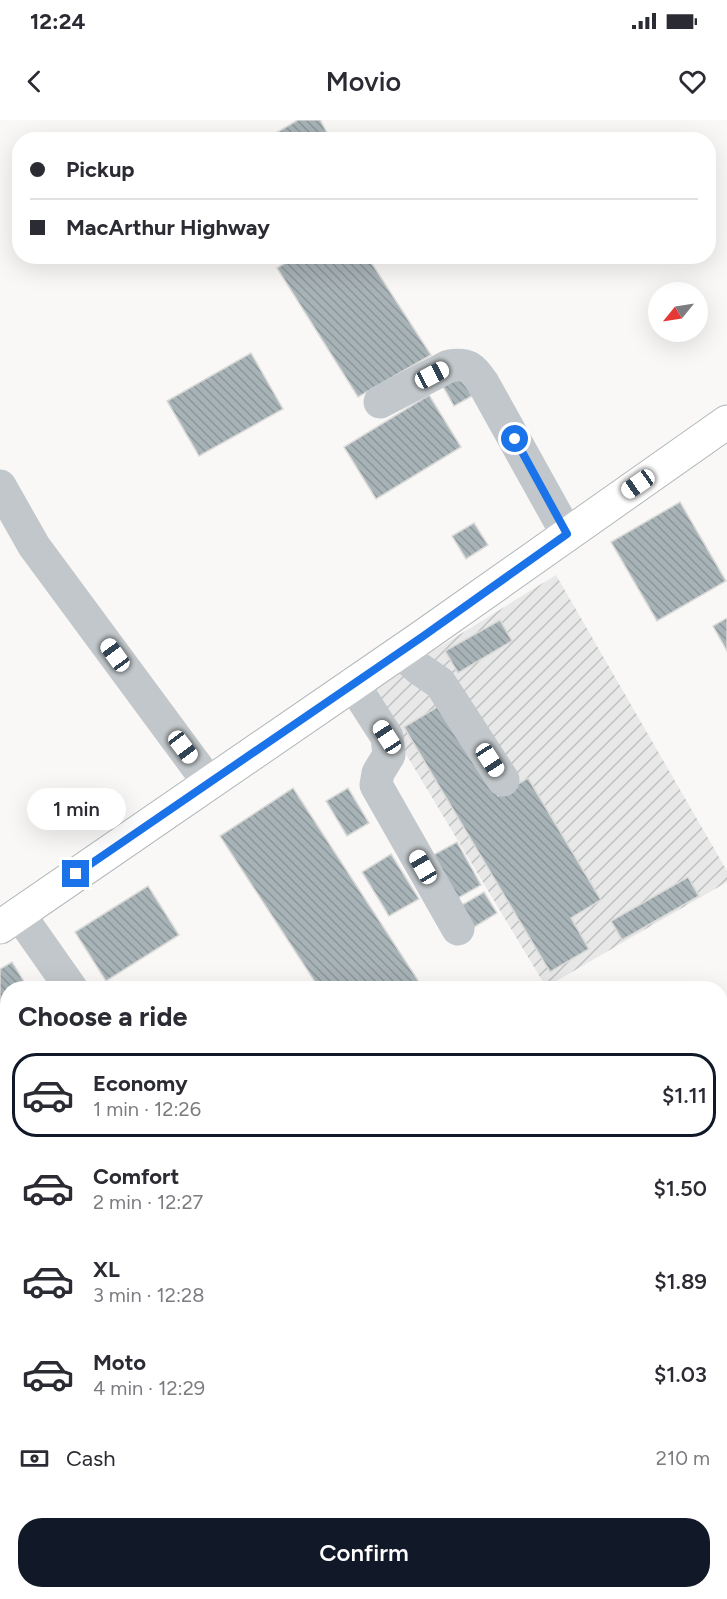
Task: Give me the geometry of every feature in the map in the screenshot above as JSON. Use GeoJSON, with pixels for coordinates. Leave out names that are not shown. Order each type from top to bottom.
{"type":"FeatureCollection","features":[{"type":"Feature","properties":{"kind":"highway"},"geometry":{"type":"LineString","coordinates":[[10,920],[353,684],[727,422]]}},
{"type":"Feature","properties":{"kind":"street"},"geometry":{"type":"LineString","coordinates":[[380,402],[449,366],[459,364],[472,368],[483,383],[567,534]]}},
{"type":"Feature","properties":{"kind":"street"},"geometry":{"type":"LineString","coordinates":[[0,486],[34,546],[210,783]]}},
{"type":"Feature","properties":{"kind":"street"},"geometry":{"type":"LineString","coordinates":[[399,652],[440,683],[503,780]]}},
{"type":"Feature","properties":{"kind":"street"},"geometry":{"type":"LineString","coordinates":[[353,684],[387,737],[390,755],[378,773],[375,785],[458,929]]}},
{"type":"Feature","properties":{"kind":"street"},"geometry":{"type":"LineString","coordinates":[[10,920],[65,981]]}},
{"type":"Feature","properties":{"kind":"shaded area"},"geometry":{"type":"Polygon","coordinates":[[[556,575],[727,871],[727,882],[556,981],[542,981],[368,691],[556,575]]]}},
{"type":"Feature","properties":{"kind":"building"},"geometry":{"type":"Polygon","coordinates":[[[298,120],[320,120],[327,132],[278,132],[298,120]]]}},
{"type":"Feature","properties":{"kind":"building"},"geometry":{"type":"Polygon","coordinates":[[[283,264],[372,264],[431,355],[358,397],[277,268],[283,264]]]}},
{"type":"Feature","properties":{"kind":"building"},"geometry":{"type":"Polygon","coordinates":[[[251,353],[283,409],[199,456],[167,401],[251,353]]]}},
{"type":"Feature","properties":{"kind":"building"},"geometry":{"type":"Polygon","coordinates":[[[458,370],[472,396],[454,406],[440,381],[458,370]]]}},
{"type":"Feature","properties":{"kind":"building"},"geometry":{"type":"Polygon","coordinates":[[[429,395],[461,447],[376,499],[344,447],[429,395]]]}},
{"type":"Feature","properties":{"kind":"building"},"geometry":{"type":"Polygon","coordinates":[[[680,502],[726,581],[657,621],[611,542],[680,502]]]}},
{"type":"Feature","properties":{"kind":"building"},"geometry":{"type":"Polygon","coordinates":[[[474,523],[488,545],[466,559],[452,536],[474,523]]]}},
{"type":"Feature","properties":{"kind":"building"},"geometry":{"type":"Polygon","coordinates":[[[727,618],[727,651],[713,626],[727,618]]]}},
{"type":"Feature","properties":{"kind":"building"},"geometry":{"type":"Polygon","coordinates":[[[500,620],[512,641],[458,673],[445,651],[500,620]]]}},
{"type":"Feature","properties":{"kind":"building"},"geometry":{"type":"Polygon","coordinates":[[[442,704],[498,796],[528,778],[601,900],[571,918],[589,949],[550,972],[404,727],[442,704]]]}},
{"type":"Feature","properties":{"kind":"building"},"geometry":{"type":"Polygon","coordinates":[[[293,788],[418,981],[314,981],[220,836],[293,788]]]}},
{"type":"Feature","properties":{"kind":"building"},"geometry":{"type":"Polygon","coordinates":[[[348,788],[369,823],[347,836],[326,801],[348,788]]]}},
{"type":"Feature","properties":{"kind":"building"},"geometry":{"type":"Polygon","coordinates":[[[457,842],[481,885],[451,902],[426,859],[457,842]]]}},
{"type":"Feature","properties":{"kind":"building"},"geometry":{"type":"Polygon","coordinates":[[[391,854],[419,899],[389,916],[362,872],[391,854]]]}},
{"type":"Feature","properties":{"kind":"building"},"geometry":{"type":"Polygon","coordinates":[[[688,877],[699,896],[622,940],[611,921],[688,877]]]}},
{"type":"Feature","properties":{"kind":"building"},"geometry":{"type":"Polygon","coordinates":[[[148,886],[179,935],[106,981],[75,932],[148,886]]]}},
{"type":"Feature","properties":{"kind":"building"},"geometry":{"type":"Polygon","coordinates":[[[484,892],[497,913],[471,929],[457,908],[484,892]]]}},
{"type":"Feature","properties":{"kind":"building"},"geometry":{"type":"Polygon","coordinates":[[[12,962],[24,981],[0,981],[0,969],[12,962]]]}},
{"type":"Feature","properties":{"kind":"route"},"geometry":{"type":"LineString","coordinates":[[76,874],[422,637],[567,534],[515,439]]}}]}
